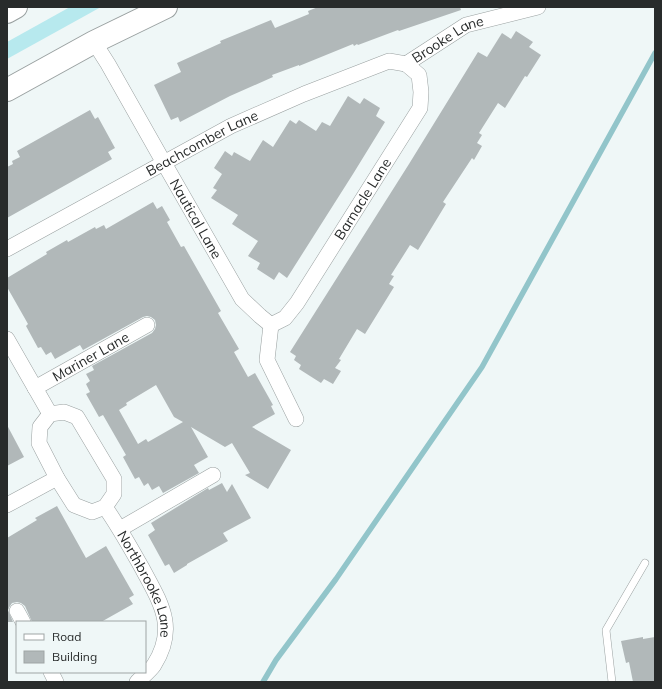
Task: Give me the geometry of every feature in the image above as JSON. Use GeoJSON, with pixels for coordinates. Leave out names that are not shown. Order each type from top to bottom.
{"type":"FeatureCollection","features":[{"type":"Feature","properties":{"kind":"main road"},"geometry":{"type":"LineString","coordinates":[[7,12],[16,7]]}},
{"type":"Feature","properties":{"kind":"main road"},"geometry":{"type":"LineString","coordinates":[[7,90],[94,42],[166,7]]}},
{"type":"Feature","properties":{"kind":"street","name":"Brooke Lane"},"geometry":{"type":"LineString","coordinates":[[406,64],[466,26],[538,7]]}},
{"type":"Feature","properties":{"kind":"street","name":"Nautical Lane"},"geometry":{"type":"LineString","coordinates":[[94,42],[242,299],[272,325]]}},
{"type":"Feature","properties":{"kind":"street","name":"Beachcomber Lane"},"geometry":{"type":"LineString","coordinates":[[7,250],[231,126],[304,94],[389,61],[406,64]]}},
{"type":"Feature","properties":{"kind":"street","name":"Barnacle Lane"},"geometry":{"type":"LineString","coordinates":[[272,325],[285,318],[296,303],[420,108],[420,75],[406,64]]}},
{"type":"Feature","properties":{"kind":"street","name":"Mariner Lane"},"geometry":{"type":"LineString","coordinates":[[35,388],[147,325]]}},
{"type":"Feature","properties":{"kind":"street"},"geometry":{"type":"LineString","coordinates":[[272,325],[267,360],[296,419]]}},
{"type":"Feature","properties":{"kind":"street"},"geometry":{"type":"LineString","coordinates":[[7,339],[50,414]]}},
{"type":"Feature","properties":{"kind":"street"},"geometry":{"type":"LineString","coordinates":[[64,412],[77,417],[114,479],[114,494],[105,507],[92,512],[74,505],[57,478],[40,443],[40,427],[50,414],[64,412]]}},
{"type":"Feature","properties":{"kind":"street"},"geometry":{"type":"LineString","coordinates":[[120,529],[213,475]]}},
{"type":"Feature","properties":{"kind":"street"},"geometry":{"type":"LineString","coordinates":[[7,505],[57,478]]}},
{"type":"Feature","properties":{"kind":"street","name":"Northbrooke Lane"},"geometry":{"type":"LineString","coordinates":[[105,507],[120,529],[162,604],[166,623],[164,644],[154,666],[137,682]]}},
{"type":"Feature","properties":{"kind":"street"},"geometry":{"type":"LineString","coordinates":[[52,673],[56,682]]}},
{"type":"Feature","properties":{"kind":"lane"},"geometry":{"type":"LineString","coordinates":[[612,682],[606,630],[645,563]]}},
{"type":"Feature","properties":{"kind":"shaded area"},"geometry":{"type":"Polygon","coordinates":[[[70,7],[101,7],[7,59],[7,42],[70,7]]]}},
{"type":"Feature","properties":{"kind":"building"},"geometry":{"type":"Polygon","coordinates":[[[318,7],[460,7],[461,10],[399,31],[398,30],[358,45],[357,44],[354,46],[353,44],[299,66],[272,75],[273,77],[230,96],[180,122],[178,117],[171,120],[154,85],[181,72],[177,63],[221,43],[220,41],[271,20],[275,28],[309,14],[308,11],[318,7]]]}},
{"type":"Feature","properties":{"kind":"building"},"geometry":{"type":"Polygon","coordinates":[[[516,31],[533,42],[529,47],[541,55],[527,77],[525,76],[505,108],[498,103],[479,133],[482,135],[477,143],[482,146],[474,160],[472,158],[443,202],[446,204],[418,250],[410,245],[391,275],[394,276],[389,284],[394,287],[365,334],[357,329],[339,359],[341,360],[335,368],[341,371],[333,384],[324,379],[321,383],[299,369],[301,365],[294,360],[296,356],[290,352],[478,52],[487,57],[502,33],[511,39],[516,31]]]}},
{"type":"Feature","properties":{"kind":"building"},"geometry":{"type":"Polygon","coordinates":[[[348,96],[360,104],[364,98],[380,108],[376,116],[385,122],[287,278],[279,272],[274,280],[257,269],[260,263],[248,256],[258,241],[232,224],[238,215],[211,198],[217,190],[213,188],[222,174],[214,168],[225,151],[232,156],[234,152],[250,161],[263,140],[273,147],[290,120],[296,124],[299,120],[316,131],[322,122],[330,126],[348,96]]]}},
{"type":"Feature","properties":{"kind":"building"},"geometry":{"type":"Polygon","coordinates":[[[90,110],[95,119],[98,117],[115,148],[108,152],[112,159],[7,218],[7,167],[13,164],[12,161],[20,157],[17,151],[90,110]]]}},
{"type":"Feature","properties":{"kind":"building"},"geometry":{"type":"Polygon","coordinates":[[[153,202],[157,209],[162,206],[170,220],[167,222],[181,247],[184,246],[221,311],[218,313],[239,349],[234,352],[248,377],[255,373],[273,405],[271,406],[275,414],[252,427],[291,450],[268,489],[245,475],[250,473],[232,443],[225,447],[191,427],[208,457],[194,465],[199,473],[163,493],[159,486],[152,490],[148,483],[144,486],[139,477],[135,479],[123,457],[126,455],[103,415],[99,417],[86,394],[90,392],[86,384],[90,381],[86,374],[94,370],[92,366],[152,333],[156,325],[155,320],[151,317],[143,317],[83,350],[80,345],[55,359],[51,352],[46,355],[41,347],[38,348],[26,326],[28,324],[7,287],[7,278],[67,240],[68,242],[95,227],[96,229],[104,225],[106,229],[153,202]],[[156,385],[126,403],[127,405],[119,410],[138,444],[146,439],[148,442],[183,422],[174,417],[156,385]]]}},
{"type":"Feature","properties":{"kind":"building"},"geometry":{"type":"Polygon","coordinates":[[[7,425],[24,457],[7,466],[7,425]]]}},
{"type":"Feature","properties":{"kind":"building"},"geometry":{"type":"Polygon","coordinates":[[[222,483],[227,492],[232,484],[251,518],[223,533],[228,541],[174,573],[169,564],[165,566],[148,535],[155,530],[151,523],[208,488],[209,490],[222,483]]]}},
{"type":"Feature","properties":{"kind":"building"},"geometry":{"type":"Polygon","coordinates":[[[57,506],[86,558],[106,546],[134,595],[129,598],[133,604],[103,621],[32,621],[25,606],[17,602],[12,603],[8,610],[13,622],[7,622],[7,538],[37,520],[35,518],[57,506]]]}},
{"type":"Feature","properties":{"kind":"building"},"geometry":{"type":"Polygon","coordinates":[[[643,637],[643,639],[655,637],[655,682],[633,682],[629,662],[626,663],[621,641],[643,637]]]}},
{"type":"Feature","properties":{"kind":"waterway"},"geometry":{"type":"LineString","coordinates":[[263,682],[276,660],[336,579],[482,367],[655,53]]}}]}
